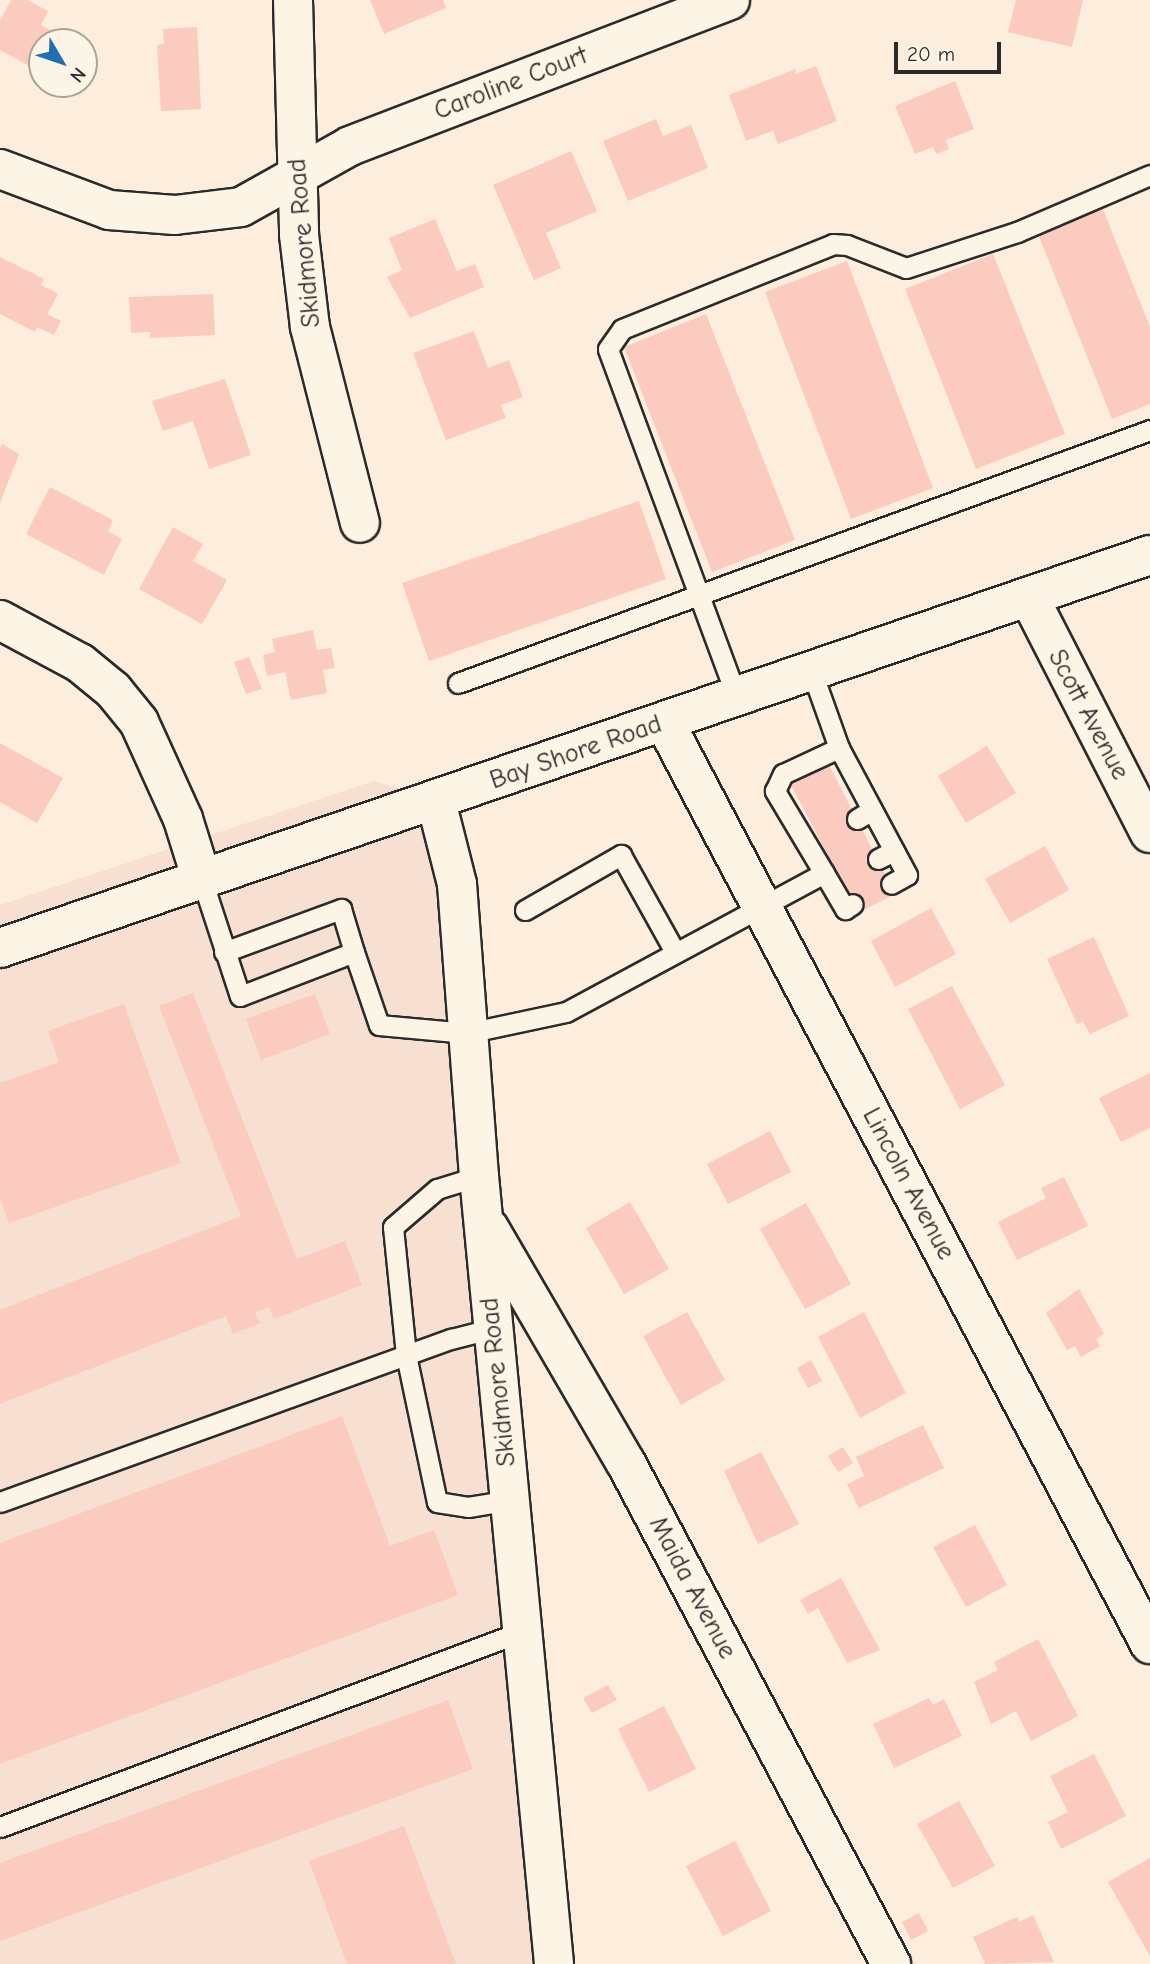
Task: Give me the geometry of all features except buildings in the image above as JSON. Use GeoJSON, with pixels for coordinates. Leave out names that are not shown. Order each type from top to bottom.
{"type":"FeatureCollection","features":[{"type":"Feature","properties":{"kind":"street","name":"Skidmore Road"},"geometry":{"type":"LineString","coordinates":[[293,0],[298,178],[310,327],[360,523]]}},
{"type":"Feature","properties":{"kind":"street","name":"Caroline Court"},"geometry":{"type":"LineString","coordinates":[[0,169],[109,210],[175,215],[241,207],[298,178],[350,146],[730,0]]}},
{"type":"Feature","properties":{"kind":"street","name":"Bay Shore Road"},"geometry":{"type":"LineString","coordinates":[[0,948],[665,723],[1150,555]]}},
{"type":"Feature","properties":{"kind":"street","name":"Scott Avenue"},"geometry":{"type":"LineString","coordinates":[[1029,597],[1150,832]]}},
{"type":"Feature","properties":{"kind":"street"},"geometry":{"type":"LineString","coordinates":[[0,620],[80,663],[113,690],[139,722],[183,819],[202,880]]}},
{"type":"Feature","properties":{"kind":"street","name":"Lincoln Avenue"},"geometry":{"type":"LineString","coordinates":[[665,723],[1150,1644]]}},
{"type":"Feature","properties":{"kind":"street","name":"Skidmore Road"},"geometry":{"type":"LineString","coordinates":[[436,801],[457,884],[479,1177],[554,1964]]}},
{"type":"Feature","properties":{"kind":"street","name":"Maida Avenue"},"geometry":{"type":"LineString","coordinates":[[483,1217],[626,1462],[891,1964]]}},
{"type":"Feature","properties":{"kind":"lane"},"geometry":{"type":"LineString","coordinates":[[737,698],[608,349],[622,329],[833,244],[847,245],[906,268],[1017,232],[1150,175]]}},
{"type":"Feature","properties":{"kind":"lane"},"geometry":{"type":"LineString","coordinates":[[457,683],[1150,430]]}},
{"type":"Feature","properties":{"kind":"lane"},"geometry":{"type":"LineString","coordinates":[[812,672],[854,794],[886,855],[907,875],[891,884]]}},
{"type":"Feature","properties":{"kind":"lane"},"geometry":{"type":"LineString","coordinates":[[839,748],[783,774],[775,791],[802,822],[845,909],[853,904]]}},
{"type":"Feature","properties":{"kind":"lane"},"geometry":{"type":"LineString","coordinates":[[524,910],[621,855],[676,952]]}},
{"type":"Feature","properties":{"kind":"lane"},"geometry":{"type":"LineString","coordinates":[[224,952],[341,909],[379,1026],[467,1033],[566,1012],[762,907],[825,864]]}},
{"type":"Feature","properties":{"kind":"lane"},"geometry":{"type":"LineString","coordinates":[[202,880],[240,996],[354,952]]}},
{"type":"Feature","properties":{"kind":"lane"},"geometry":{"type":"LineString","coordinates":[[479,1177],[437,1189],[393,1227],[406,1355],[437,1502],[468,1507],[510,1500]]}},
{"type":"Feature","properties":{"kind":"lane"},"geometry":{"type":"LineString","coordinates":[[0,1502],[406,1355],[494,1328]]}},
{"type":"Feature","properties":{"kind":"lane"},"geometry":{"type":"LineString","coordinates":[[0,1827],[523,1631]]}},
{"type":"Feature","properties":{"kind":"shaded area"},"geometry":{"type":"Polygon","coordinates":[[[374,781],[436,801],[534,1964],[0,1964],[0,905],[374,781]]]}}]}
